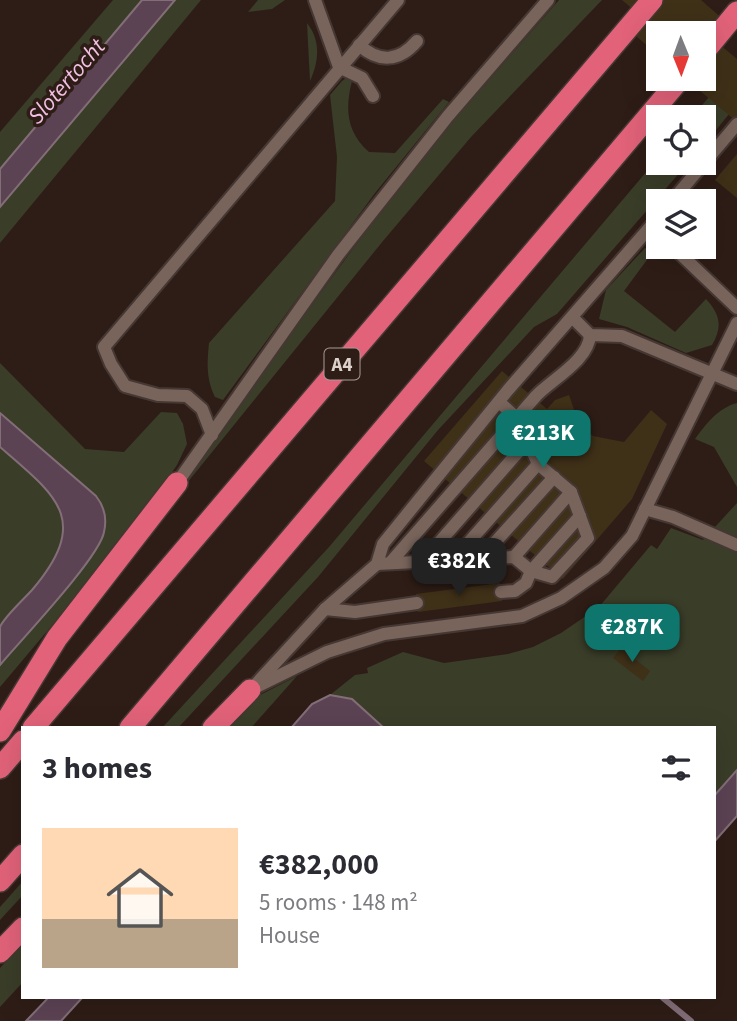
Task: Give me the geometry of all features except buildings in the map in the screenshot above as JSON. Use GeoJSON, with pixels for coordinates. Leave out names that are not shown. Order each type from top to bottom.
{"type":"FeatureCollection","features":[{"type":"Feature","properties":{"kind":"highway","name":"A4"},"geometry":{"type":"LineString","coordinates":[[35,726],[652,0]]}},
{"type":"Feature","properties":{"kind":"highway"},"geometry":{"type":"LineString","coordinates":[[716,37],[737,12]]}},
{"type":"Feature","properties":{"kind":"highway"},"geometry":{"type":"LineString","coordinates":[[132,726],[670,91]]}},
{"type":"Feature","properties":{"kind":"highway"},"geometry":{"type":"LineString","coordinates":[[0,731],[57,638],[177,483]]}},
{"type":"Feature","properties":{"kind":"highway"},"geometry":{"type":"LineString","coordinates":[[215,726],[250,690]]}},
{"type":"Feature","properties":{"kind":"highway"},"geometry":{"type":"LineString","coordinates":[[0,768],[21,743]]}},
{"type":"Feature","properties":{"kind":"highway"},"geometry":{"type":"LineString","coordinates":[[0,881],[21,857]]}},
{"type":"Feature","properties":{"kind":"highway"},"geometry":{"type":"LineString","coordinates":[[0,952],[21,930]]}},
{"type":"Feature","properties":{"kind":"lane"},"geometry":{"type":"LineString","coordinates":[[315,0],[340,67],[362,78],[373,96]]}},
{"type":"Feature","properties":{"kind":"lane"},"geometry":{"type":"LineString","coordinates":[[212,435],[202,409],[187,396],[158,395],[125,386],[104,347],[398,0]]}},
{"type":"Feature","properties":{"kind":"lane"},"geometry":{"type":"LineString","coordinates":[[177,483],[338,255],[448,116],[548,0]]}},
{"type":"Feature","properties":{"kind":"lane"},"geometry":{"type":"LineString","coordinates":[[359,45],[372,56],[387,58],[407,53],[417,41]]}},
{"type":"Feature","properties":{"kind":"lane"},"geometry":{"type":"LineString","coordinates":[[682,189],[737,124]]}},
{"type":"Feature","properties":{"kind":"lane"},"geometry":{"type":"LineString","coordinates":[[384,564],[383,544],[562,326],[573,318],[646,237]]}},
{"type":"Feature","properties":{"kind":"lane"},"geometry":{"type":"LineString","coordinates":[[686,259],[737,308]]}},
{"type":"Feature","properties":{"kind":"lane"},"geometry":{"type":"LineString","coordinates":[[573,318],[590,335],[622,336],[737,384]]}},
{"type":"Feature","properties":{"kind":"lane"},"geometry":{"type":"LineString","coordinates":[[250,690],[327,652],[384,634],[522,616],[561,598],[604,568],[632,536],[737,323]]}},
{"type":"Feature","properties":{"kind":"lane"},"geometry":{"type":"LineString","coordinates":[[250,690],[325,609],[384,564],[543,388],[551,385],[576,360],[590,344],[590,335]]}},
{"type":"Feature","properties":{"kind":"lane"},"geometry":{"type":"LineString","coordinates":[[384,564],[514,557],[531,571],[552,577],[588,538],[571,492],[538,464],[517,418],[499,402]]}},
{"type":"Feature","properties":{"kind":"lane"},"geometry":{"type":"LineString","coordinates":[[422,562],[527,442]]}},
{"type":"Feature","properties":{"kind":"lane"},"geometry":{"type":"LineString","coordinates":[[453,560],[538,464]]}},
{"type":"Feature","properties":{"kind":"lane"},"geometry":{"type":"LineString","coordinates":[[481,558],[554,477]]}},
{"type":"Feature","properties":{"kind":"lane"},"geometry":{"type":"LineString","coordinates":[[514,557],[571,492]]}},
{"type":"Feature","properties":{"kind":"lane"},"geometry":{"type":"LineString","coordinates":[[645,509],[673,517],[737,545]]}},
{"type":"Feature","properties":{"kind":"lane"},"geometry":{"type":"LineString","coordinates":[[501,592],[515,590],[526,583],[531,571],[580,516]]}},
{"type":"Feature","properties":{"kind":"lane"},"geometry":{"type":"LineString","coordinates":[[325,609],[355,612],[417,603]]}},
{"type":"Feature","properties":{"kind":"green space"},"geometry":{"type":"Polygon","coordinates":[[[113,0],[142,0],[0,169],[0,132],[113,0]]]}},
{"type":"Feature","properties":{"kind":"green space"},"geometry":{"type":"Polygon","coordinates":[[[175,0],[201,0],[0,243],[0,207],[175,0]]]}},
{"type":"Feature","properties":{"kind":"green space"},"geometry":{"type":"Polygon","coordinates":[[[258,0],[285,0],[272,9],[248,12],[258,0]]]}},
{"type":"Feature","properties":{"kind":"green space"},"geometry":{"type":"Polygon","coordinates":[[[559,0],[602,0],[471,137],[383,241],[115,572],[372,223],[439,137],[559,0]]]}},
{"type":"Feature","properties":{"kind":"green space"},"geometry":{"type":"Polygon","coordinates":[[[307,23],[315,37],[317,51],[310,81],[307,23]]]}},
{"type":"Feature","properties":{"kind":"green space"},"geometry":{"type":"Polygon","coordinates":[[[737,64],[737,104],[716,130],[716,105],[702,105],[737,64]]]}},
{"type":"Feature","properties":{"kind":"green space"},"geometry":{"type":"Polygon","coordinates":[[[349,76],[352,81],[348,101],[349,119],[356,136],[369,152],[395,153],[443,99],[449,102],[375,193],[223,400],[215,397],[208,371],[209,343],[335,201],[337,157],[330,95],[349,76]]]}},
{"type":"Feature","properties":{"kind":"green space"},"geometry":{"type":"Polygon","coordinates":[[[646,172],[646,175],[678,175],[665,189],[646,189],[646,211],[557,314],[534,327],[438,430],[318,577],[180,726],[164,726],[329,547],[646,172]]]}},
{"type":"Feature","properties":{"kind":"green space"},"geometry":{"type":"Polygon","coordinates":[[[645,248],[648,259],[624,291],[675,332],[706,299],[717,315],[718,332],[712,345],[686,353],[627,327],[599,319],[606,290],[645,248]]]}},
{"type":"Feature","properties":{"kind":"green space"},"geometry":{"type":"Polygon","coordinates":[[[0,363],[85,449],[124,452],[161,412],[177,413],[183,424],[187,444],[177,465],[134,528],[0,687],[0,665],[82,568],[101,541],[104,532],[96,496],[0,413],[0,363]]]}},
{"type":"Feature","properties":{"kind":"green space"},"geometry":{"type":"Polygon","coordinates":[[[737,403],[737,487],[714,447],[695,439],[718,413],[737,403]]]}},
{"type":"Feature","properties":{"kind":"green space"},"geometry":{"type":"Polygon","coordinates":[[[0,447],[50,491],[62,516],[63,534],[49,568],[0,628],[0,447]]]}},
{"type":"Feature","properties":{"kind":"green space"},"geometry":{"type":"Polygon","coordinates":[[[737,503],[737,770],[716,794],[716,726],[382,726],[352,700],[330,695],[355,675],[368,673],[367,668],[403,652],[444,663],[508,654],[533,647],[561,633],[599,607],[651,545],[657,549],[671,528],[703,540],[737,503]]]}},
{"type":"Feature","properties":{"kind":"green space"},"geometry":{"type":"Polygon","coordinates":[[[297,676],[253,726],[228,726],[262,694],[297,676]]]}},
{"type":"Feature","properties":{"kind":"green space"},"geometry":{"type":"Polygon","coordinates":[[[21,883],[21,897],[0,920],[0,907],[21,883]]]}},
{"type":"Feature","properties":{"kind":"green space"},"geometry":{"type":"Polygon","coordinates":[[[21,946],[21,984],[0,1007],[0,968],[21,946]]]}},
{"type":"Feature","properties":{"kind":"shaded area"},"geometry":{"type":"Polygon","coordinates":[[[142,0],[175,0],[0,207],[0,169],[142,0]]]}},
{"type":"Feature","properties":{"kind":"shaded area"},"geometry":{"type":"Polygon","coordinates":[[[0,413],[96,496],[103,508],[105,522],[99,544],[89,560],[0,665],[0,627],[50,566],[60,545],[63,527],[60,511],[51,496],[0,447],[0,413]]]}},
{"type":"Feature","properties":{"kind":"shaded area"},"geometry":{"type":"Polygon","coordinates":[[[330,695],[352,699],[382,726],[293,726],[312,704],[330,695]]]}},
{"type":"Feature","properties":{"kind":"shaded area"},"geometry":{"type":"Polygon","coordinates":[[[737,770],[737,816],[716,840],[716,794],[737,770]]]}},
{"type":"Feature","properties":{"kind":"shaded area"},"geometry":{"type":"Polygon","coordinates":[[[47,999],[81,999],[61,1021],[26,1021],[47,999]]]}},
{"type":"Feature","properties":{"kind":"waterway"},"geometry":{"type":"LineString","coordinates":[[664,999],[691,1021]]}},
{"type":"Feature","properties":{"kind":"water label","name":"Slotertocht"},"geometry":{"type":"Point","coordinates":[66,81]}}]}
